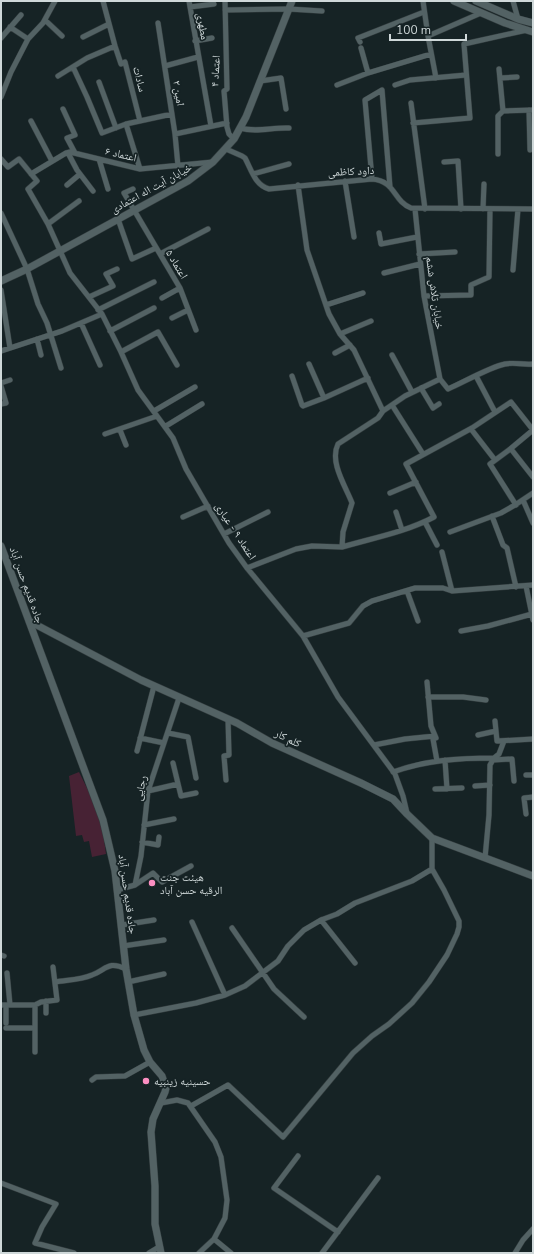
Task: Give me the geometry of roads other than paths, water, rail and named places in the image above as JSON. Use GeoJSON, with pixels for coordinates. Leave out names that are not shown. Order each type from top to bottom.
{"type":"FeatureCollection","features":[{"type":"Feature","properties":{"kind":"street"},"geometry":{"type":"LineString","coordinates":[[1,97],[3,86],[28,39],[45,20],[55,1]]}},
{"type":"Feature","properties":{"kind":"street","name":"سادات"},"geometry":{"type":"LineString","coordinates":[[103,1],[121,64],[126,62],[140,121]]}},
{"type":"Feature","properties":{"kind":"street","name":"مطهری"},"geometry":{"type":"LineString","coordinates":[[189,1],[211,126]]}},
{"type":"Feature","properties":{"kind":"street","name":"اعتماد ۴"},"geometry":{"type":"LineString","coordinates":[[225,1],[227,89],[224,91],[224,96],[229,134],[234,139]]}},
{"type":"Feature","properties":{"kind":"street","name":"خیابان آیت اله اعتمادی"},"geometry":{"type":"LineString","coordinates":[[1,281],[27,269],[188,181],[214,162],[234,139],[246,117],[292,1]]}},
{"type":"Feature","properties":{"kind":"street"},"geometry":{"type":"LineString","coordinates":[[422,1],[436,78]]}},
{"type":"Feature","properties":{"kind":"street"},"geometry":{"type":"LineString","coordinates":[[454,1],[481,13],[530,31]]}},
{"type":"Feature","properties":{"kind":"street"},"geometry":{"type":"LineString","coordinates":[[476,1],[518,19],[533,23]]}},
{"type":"Feature","properties":{"kind":"street"},"geometry":{"type":"LineString","coordinates":[[513,1],[518,19]]}},
{"type":"Feature","properties":{"kind":"street"},"geometry":{"type":"LineString","coordinates":[[190,7],[214,4]]}},
{"type":"Feature","properties":{"kind":"street"},"geometry":{"type":"LineString","coordinates":[[225,10],[289,9],[322,11]]}},
{"type":"Feature","properties":{"kind":"street"},"geometry":{"type":"LineString","coordinates":[[368,73],[358,38],[424,12]]}},
{"type":"Feature","properties":{"kind":"street"},"geometry":{"type":"LineString","coordinates":[[428,36],[481,13]]}},
{"type":"Feature","properties":{"kind":"street"},"geometry":{"type":"LineString","coordinates":[[1,38],[21,15]]}},
{"type":"Feature","properties":{"kind":"street"},"geometry":{"type":"LineString","coordinates":[[45,20],[62,36]]}},
{"type":"Feature","properties":{"kind":"street","name":"امین ۲"},"geometry":{"type":"LineString","coordinates":[[158,23],[175,134],[178,166]]}},
{"type":"Feature","properties":{"kind":"street"},"geometry":{"type":"LineString","coordinates":[[83,37],[109,24]]}},
{"type":"Feature","properties":{"kind":"street"},"geometry":{"type":"LineString","coordinates":[[10,27],[28,39]]}},
{"type":"Feature","properties":{"kind":"street"},"geometry":{"type":"LineString","coordinates":[[414,123],[470,118],[464,44],[530,31]]}},
{"type":"Feature","properties":{"kind":"street"},"geometry":{"type":"LineString","coordinates":[[196,41],[212,38]]}},
{"type":"Feature","properties":{"kind":"street"},"geometry":{"type":"LineString","coordinates":[[58,76],[87,58],[115,46]]}},
{"type":"Feature","properties":{"kind":"street"},"geometry":{"type":"LineString","coordinates":[[337,85],[368,73],[431,54]]}},
{"type":"Feature","properties":{"kind":"street"},"geometry":{"type":"LineString","coordinates":[[164,66],[198,57]]}},
{"type":"Feature","properties":{"kind":"street"},"geometry":{"type":"LineString","coordinates":[[72,67],[87,97],[102,134],[126,124],[172,114]]}},
{"type":"Feature","properties":{"kind":"street"},"geometry":{"type":"LineString","coordinates":[[498,154],[498,116],[502,111],[499,69]]}},
{"type":"Feature","properties":{"kind":"street"},"geometry":{"type":"LineString","coordinates":[[395,85],[410,80],[466,75]]}},
{"type":"Feature","properties":{"kind":"street"},"geometry":{"type":"LineString","coordinates":[[500,78],[517,77]]}},
{"type":"Feature","properties":{"kind":"street"},"geometry":{"type":"LineString","coordinates":[[260,81],[281,78],[286,109]]}},
{"type":"Feature","properties":{"kind":"street"},"geometry":{"type":"LineString","coordinates":[[99,82],[116,128]]}},
{"type":"Feature","properties":{"kind":"street"},"geometry":{"type":"LineString","coordinates":[[372,179],[365,100],[382,90],[390,187]]}},
{"type":"Feature","properties":{"kind":"street"},"geometry":{"type":"LineString","coordinates":[[411,103],[425,209]]}},
{"type":"Feature","properties":{"kind":"street"},"geometry":{"type":"LineString","coordinates":[[63,109],[75,135],[67,138],[75,153]]}},
{"type":"Feature","properties":{"kind":"street"},"geometry":{"type":"LineString","coordinates":[[502,111],[531,110],[530,150]]}},
{"type":"Feature","properties":{"kind":"street"},"geometry":{"type":"LineString","coordinates":[[31,122],[52,161]]}},
{"type":"Feature","properties":{"kind":"street"},"geometry":{"type":"LineString","coordinates":[[175,134],[227,123]]}},
{"type":"Feature","properties":{"kind":"street"},"geometry":{"type":"LineString","coordinates":[[126,124],[140,168]]}},
{"type":"Feature","properties":{"kind":"street"},"geometry":{"type":"LineString","coordinates":[[240,128],[258,131],[288,128]]}},
{"type":"Feature","properties":{"kind":"street","name":"داود کاظمی"},"geometry":{"type":"LineString","coordinates":[[226,149],[245,158],[258,184],[269,189],[344,181],[372,179],[382,180],[406,206],[416,209]]}},
{"type":"Feature","properties":{"kind":"street"},"geometry":{"type":"LineString","coordinates":[[1,159],[8,167],[19,159],[31,174],[68,152],[80,174],[93,191]]}},
{"type":"Feature","properties":{"kind":"street","name":"اعتماد ۶"},"geometry":{"type":"LineString","coordinates":[[68,152],[140,168],[214,162]]}},
{"type":"Feature","properties":{"kind":"street"},"geometry":{"type":"LineString","coordinates":[[99,159],[108,189]]}},
{"type":"Feature","properties":{"kind":"street"},"geometry":{"type":"LineString","coordinates":[[444,162],[458,161],[461,209]]}},
{"type":"Feature","properties":{"kind":"street"},"geometry":{"type":"LineString","coordinates":[[253,174],[289,164]]}},
{"type":"Feature","properties":{"kind":"street","name":"اعتماد ۹ - عیاری"},"geometry":{"type":"LineString","coordinates":[[31,174],[37,182],[28,189],[48,224],[70,273],[100,312],[121,352],[136,386],[155,414],[166,426],[173,438],[186,469],[229,543],[303,636],[338,697],[393,772],[407,814]]}},
{"type":"Feature","properties":{"kind":"street"},"geometry":{"type":"LineString","coordinates":[[67,185],[80,174]]}},
{"type":"Feature","properties":{"kind":"street"},"geometry":{"type":"LineString","coordinates":[[344,181],[354,237]]}},
{"type":"Feature","properties":{"kind":"street"},"geometry":{"type":"LineString","coordinates":[[483,209],[484,184]]}},
{"type":"Feature","properties":{"kind":"street"},"geometry":{"type":"LineString","coordinates":[[298,185],[307,250],[329,314],[340,334],[354,350],[383,411]]}},
{"type":"Feature","properties":{"kind":"street","name":"اعتماد ۵"},"geometry":{"type":"LineString","coordinates":[[133,189],[124,193],[180,288],[196,330]]}},
{"type":"Feature","properties":{"kind":"street"},"geometry":{"type":"LineString","coordinates":[[48,224],[79,201]]}},
{"type":"Feature","properties":{"kind":"street"},"geometry":{"type":"LineString","coordinates":[[416,209],[533,209],[533,203]]}},
{"type":"Feature","properties":{"kind":"street","name":"خیابان تلاش ششم"},"geometry":{"type":"LineString","coordinates":[[416,209],[417,237],[424,296],[440,379]]}},
{"type":"Feature","properties":{"kind":"street"},"geometry":{"type":"LineString","coordinates":[[424,296],[471,295],[471,285],[489,277],[490,209]]}},
{"type":"Feature","properties":{"kind":"street"},"geometry":{"type":"LineString","coordinates":[[513,270],[518,209]]}},
{"type":"Feature","properties":{"kind":"street"},"geometry":{"type":"LineString","coordinates":[[1,213],[27,269],[38,304],[47,323],[61,368]]}},
{"type":"Feature","properties":{"kind":"street"},"geometry":{"type":"LineString","coordinates":[[118,219],[132,258],[156,248]]}},
{"type":"Feature","properties":{"kind":"street"},"geometry":{"type":"LineString","coordinates":[[160,254],[208,229]]}},
{"type":"Feature","properties":{"kind":"street"},"geometry":{"type":"LineString","coordinates":[[379,233],[381,244],[417,237]]}},
{"type":"Feature","properties":{"kind":"street"},"geometry":{"type":"LineString","coordinates":[[419,254],[455,252]]}},
{"type":"Feature","properties":{"kind":"street"},"geometry":{"type":"LineString","coordinates":[[384,273],[420,264]]}},
{"type":"Feature","properties":{"kind":"street"},"geometry":{"type":"LineString","coordinates":[[89,297],[113,286],[106,274],[118,269]]}},
{"type":"Feature","properties":{"kind":"street"},"geometry":{"type":"LineString","coordinates":[[1,351],[51,335],[81,323],[154,282]]}},
{"type":"Feature","properties":{"kind":"street"},"geometry":{"type":"LineString","coordinates":[[162,298],[180,288]]}},
{"type":"Feature","properties":{"kind":"street"},"geometry":{"type":"LineString","coordinates":[[1,290],[10,348]]}},
{"type":"Feature","properties":{"kind":"street"},"geometry":{"type":"LineString","coordinates":[[326,305],[363,293]]}},
{"type":"Feature","properties":{"kind":"street"},"geometry":{"type":"LineString","coordinates":[[110,331],[154,308]]}},
{"type":"Feature","properties":{"kind":"street"},"geometry":{"type":"LineString","coordinates":[[172,318],[188,310]]}},
{"type":"Feature","properties":{"kind":"street"},"geometry":{"type":"LineString","coordinates":[[340,334],[371,321]]}},
{"type":"Feature","properties":{"kind":"street"},"geometry":{"type":"LineString","coordinates":[[81,323],[100,365]]}},
{"type":"Feature","properties":{"kind":"street"},"geometry":{"type":"LineString","coordinates":[[121,352],[158,332],[176,365]]}},
{"type":"Feature","properties":{"kind":"street"},"geometry":{"type":"LineString","coordinates":[[37,339],[41,355]]}},
{"type":"Feature","properties":{"kind":"street"},"geometry":{"type":"LineString","coordinates":[[335,353],[350,345]]}},
{"type":"Feature","properties":{"kind":"street"},"geometry":{"type":"LineString","coordinates":[[392,355],[412,392]]}},
{"type":"Feature","properties":{"kind":"street"},"geometry":{"type":"LineString","coordinates":[[342,547],[343,532],[352,503],[340,476],[336,454],[338,444],[378,418],[383,411],[412,392],[440,379],[448,389],[500,365],[516,363],[522,365],[533,364]]}},
{"type":"Feature","properties":{"kind":"street"},"geometry":{"type":"LineString","coordinates":[[309,364],[324,398]]}},
{"type":"Feature","properties":{"kind":"street"},"geometry":{"type":"LineString","coordinates":[[292,376],[302,406],[324,398],[368,378]]}},
{"type":"Feature","properties":{"kind":"street"},"geometry":{"type":"LineString","coordinates":[[476,376],[495,412]]}},
{"type":"Feature","properties":{"kind":"street"},"geometry":{"type":"LineString","coordinates":[[1,382],[10,380]]}},
{"type":"Feature","properties":{"kind":"street"},"geometry":{"type":"LineString","coordinates":[[1,386],[6,403],[1,404]]}},
{"type":"Feature","properties":{"kind":"street"},"geometry":{"type":"LineString","coordinates":[[105,434],[120,430],[155,414],[195,387]]}},
{"type":"Feature","properties":{"kind":"street"},"geometry":{"type":"LineString","coordinates":[[420,388],[432,408],[439,404]]}},
{"type":"Feature","properties":{"kind":"street"},"geometry":{"type":"LineString","coordinates":[[248,568],[286,552],[304,547],[342,547],[425,522],[434,516],[406,464],[471,429],[511,402],[533,430],[511,449],[490,464],[516,504]]}},
{"type":"Feature","properties":{"kind":"street"},"geometry":{"type":"LineString","coordinates":[[166,426],[202,404]]}},
{"type":"Feature","properties":{"kind":"street"},"geometry":{"type":"LineString","coordinates":[[392,405],[424,454]]}},
{"type":"Feature","properties":{"kind":"street"},"geometry":{"type":"LineString","coordinates":[[471,429],[495,460]]}},
{"type":"Feature","properties":{"kind":"street"},"geometry":{"type":"LineString","coordinates":[[120,430],[126,445]]}},
{"type":"Feature","properties":{"kind":"street"},"geometry":{"type":"LineString","coordinates":[[511,449],[533,477]]}},
{"type":"Feature","properties":{"kind":"street"},"geometry":{"type":"LineString","coordinates":[[390,493],[416,482]]}},
{"type":"Feature","properties":{"kind":"street"},"geometry":{"type":"LineString","coordinates":[[450,532],[501,513],[523,500],[533,492]]}},
{"type":"Feature","properties":{"kind":"street"},"geometry":{"type":"LineString","coordinates":[[523,500],[533,523]]}},
{"type":"Feature","properties":{"kind":"street"},"geometry":{"type":"LineString","coordinates":[[183,517],[208,506]]}},
{"type":"Feature","properties":{"kind":"street"},"geometry":{"type":"LineString","coordinates":[[224,534],[268,512]]}},
{"type":"Feature","properties":{"kind":"street"},"geometry":{"type":"LineString","coordinates":[[396,512],[402,530]]}},
{"type":"Feature","properties":{"kind":"street"},"geometry":{"type":"LineString","coordinates":[[492,516],[503,545],[507,548],[516,587]]}},
{"type":"Feature","properties":{"kind":"street"},"geometry":{"type":"LineString","coordinates":[[425,522],[437,545]]}},
{"type":"Feature","properties":{"kind":"street","name":"جاده قدیم حسن آباد"},"geometry":{"type":"LineString","coordinates":[[1,546],[103,820],[115,871],[122,925],[124,955],[134,1015],[144,1050],[150,1062],[159,1072],[166,1088],[153,1119],[151,1132],[155,1186],[155,1224],[160,1250]]}},
{"type":"Feature","properties":{"kind":"street"},"geometry":{"type":"LineString","coordinates":[[442,552],[452,591]]}},
{"type":"Feature","properties":{"kind":"street"},"geometry":{"type":"LineString","coordinates":[[303,636],[349,623],[366,603],[415,588],[443,588],[452,591],[533,585]]}},
{"type":"Feature","properties":{"kind":"street"},"geometry":{"type":"LineString","coordinates":[[461,631],[532,617],[526,586]]}},
{"type":"Feature","properties":{"kind":"street"},"geometry":{"type":"LineString","coordinates":[[407,591],[418,621]]}},
{"type":"Feature","properties":{"kind":"street","name":"کلم کار"},"geometry":{"type":"LineString","coordinates":[[29,621],[104,662],[179,698],[228,719],[272,743],[361,782],[393,799],[432,838],[533,876]]}},
{"type":"Feature","properties":{"kind":"street"},"geometry":{"type":"LineString","coordinates":[[427,682],[431,726],[436,738],[433,739],[437,761]]}},
{"type":"Feature","properties":{"kind":"street"},"geometry":{"type":"LineString","coordinates":[[137,751],[154,686]]}},
{"type":"Feature","properties":{"kind":"street"},"geometry":{"type":"LineString","coordinates":[[428,697],[463,697],[486,700]]}},
{"type":"Feature","properties":{"kind":"street","name":"رجایی"},"geometry":{"type":"LineString","coordinates":[[135,886],[148,791],[179,698]]}},
{"type":"Feature","properties":{"kind":"street"},"geometry":{"type":"LineString","coordinates":[[226,780],[224,756],[229,755],[228,719]]}},
{"type":"Feature","properties":{"kind":"street"},"geometry":{"type":"LineString","coordinates":[[495,721],[497,741],[533,739]]}},
{"type":"Feature","properties":{"kind":"street"},"geometry":{"type":"LineString","coordinates":[[478,735],[496,731]]}},
{"type":"Feature","properties":{"kind":"street"},"geometry":{"type":"LineString","coordinates":[[168,733],[188,738],[196,778]]}},
{"type":"Feature","properties":{"kind":"street"},"geometry":{"type":"LineString","coordinates":[[374,745],[405,739],[435,736]]}},
{"type":"Feature","properties":{"kind":"street"},"geometry":{"type":"LineString","coordinates":[[140,738],[164,743]]}},
{"type":"Feature","properties":{"kind":"street"},"geometry":{"type":"LineString","coordinates":[[485,858],[492,761],[499,754],[504,741]]}},
{"type":"Feature","properties":{"kind":"street"},"geometry":{"type":"LineString","coordinates":[[393,772],[422,762],[445,760],[492,761],[512,759],[514,781]]}},
{"type":"Feature","properties":{"kind":"street"},"geometry":{"type":"LineString","coordinates":[[445,760],[447,789]]}},
{"type":"Feature","properties":{"kind":"street"},"geometry":{"type":"LineString","coordinates":[[173,763],[181,796],[196,793]]}},
{"type":"Feature","properties":{"kind":"street"},"geometry":{"type":"LineString","coordinates":[[526,775],[533,775]]}},
{"type":"Feature","properties":{"kind":"street"},"geometry":{"type":"LineString","coordinates":[[148,791],[178,784]]}},
{"type":"Feature","properties":{"kind":"street"},"geometry":{"type":"LineString","coordinates":[[475,786],[490,785]]}},
{"type":"Feature","properties":{"kind":"street"},"geometry":{"type":"LineString","coordinates":[[435,789],[462,788]]}},
{"type":"Feature","properties":{"kind":"street"},"geometry":{"type":"LineString","coordinates":[[526,814],[524,798],[533,797]]}},
{"type":"Feature","properties":{"kind":"street"},"geometry":{"type":"LineString","coordinates":[[144,825],[174,819]]}},
{"type":"Feature","properties":{"kind":"street"},"geometry":{"type":"LineString","coordinates":[[142,842],[158,844],[159,837]]}},
{"type":"Feature","properties":{"kind":"street"},"geometry":{"type":"LineString","coordinates":[[191,1106],[228,1084],[283,1136],[353,1053],[372,1036],[390,1024],[412,1003],[429,982],[447,955],[459,927],[459,921],[432,869],[432,838]]}},
{"type":"Feature","properties":{"kind":"street"},"geometry":{"type":"LineString","coordinates":[[117,890],[135,886],[153,873],[162,882],[191,866]]}},
{"type":"Feature","properties":{"kind":"street"},"geometry":{"type":"LineString","coordinates":[[134,1015],[181,1007],[225,995],[245,986],[278,961],[288,946],[304,930],[356,903],[412,881],[432,869]]}},
{"type":"Feature","properties":{"kind":"street"},"geometry":{"type":"LineString","coordinates":[[122,925],[154,920]]}},
{"type":"Feature","properties":{"kind":"street"},"geometry":{"type":"LineString","coordinates":[[321,920],[355,962]]}},
{"type":"Feature","properties":{"kind":"street"},"geometry":{"type":"LineString","coordinates":[[192,922],[225,995]]}},
{"type":"Feature","properties":{"kind":"street"},"geometry":{"type":"LineString","coordinates":[[232,928],[274,989],[304,1017]]}},
{"type":"Feature","properties":{"kind":"street"},"geometry":{"type":"LineString","coordinates":[[123,946],[164,940]]}},
{"type":"Feature","properties":{"kind":"street"},"geometry":{"type":"LineString","coordinates":[[117,965],[125,959],[124,955]]}},
{"type":"Feature","properties":{"kind":"street"},"geometry":{"type":"LineString","coordinates":[[55,982],[92,975],[106,966],[117,965],[126,969]]}},
{"type":"Feature","properties":{"kind":"street"},"geometry":{"type":"LineString","coordinates":[[6,1005],[35,1005],[46,1001],[57,1000],[53,967]]}},
{"type":"Feature","properties":{"kind":"street"},"geometry":{"type":"LineString","coordinates":[[7,973],[6,1026],[35,1028]]}},
{"type":"Feature","properties":{"kind":"street"},"geometry":{"type":"LineString","coordinates":[[128,982],[164,974]]}},
{"type":"Feature","properties":{"kind":"street"},"geometry":{"type":"LineString","coordinates":[[46,1001],[46,1013]]}},
{"type":"Feature","properties":{"kind":"street"},"geometry":{"type":"LineString","coordinates":[[35,1005],[35,1052]]}},
{"type":"Feature","properties":{"kind":"street"},"geometry":{"type":"LineString","coordinates":[[92,1080],[96,1077],[125,1076],[150,1062]]}},
{"type":"Feature","properties":{"kind":"street"},"geometry":{"type":"LineString","coordinates":[[161,1103],[171,1100],[182,1100],[188,1102],[215,1142],[221,1157],[227,1200],[225,1218],[214,1239],[199,1253]]}},
{"type":"Feature","properties":{"kind":"street"},"geometry":{"type":"LineString","coordinates":[[298,1156],[274,1188],[338,1232]]}},
{"type":"Feature","properties":{"kind":"street"},"geometry":{"type":"LineString","coordinates":[[322,1253],[378,1178]]}},
{"type":"Feature","properties":{"kind":"street"},"geometry":{"type":"LineString","coordinates":[[1,1183],[56,1204],[35,1243],[74,1253]]}},
{"type":"Feature","properties":{"kind":"street"},"geometry":{"type":"LineString","coordinates":[[515,1253],[523,1240],[533,1230]]}},
{"type":"Feature","properties":{"kind":"street"},"geometry":{"type":"LineString","coordinates":[[214,1239],[231,1253]]}},
{"type":"Feature","properties":{"kind":"street"},"geometry":{"type":"LineString","coordinates":[[149,1253],[160,1250]]}},
{"type":"Feature","properties":{"kind":"place","name":"هیئت جنت الرقیه حسن آباد"},"geometry":{"type":"Point","coordinates":[152,883]}},
{"type":"Feature","properties":{"kind":"place","name":"حسینیه زینبیه"},"geometry":{"type":"Point","coordinates":[146,1081]}}]}
